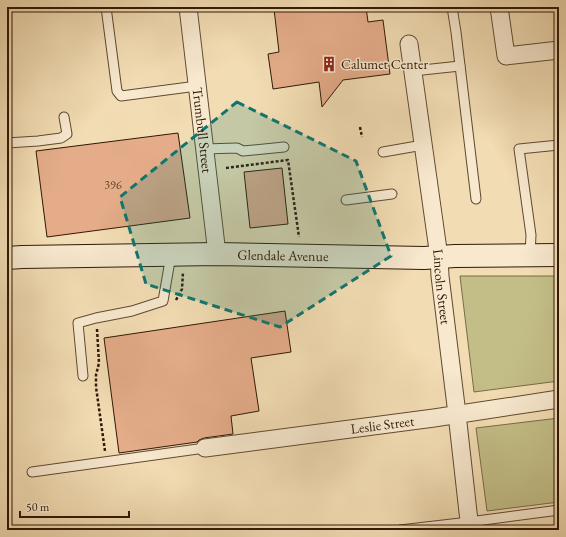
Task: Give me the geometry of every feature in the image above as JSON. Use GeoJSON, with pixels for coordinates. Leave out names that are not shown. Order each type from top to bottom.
{"type":"FeatureCollection","features":[{"type":"Feature","properties":{"kind":"street","name":"Trumbull Street"},"geometry":{"type":"LineString","coordinates":[[188,7],[217,254]]}},
{"type":"Feature","properties":{"kind":"street"},"geometry":{"type":"LineString","coordinates":[[499,7],[506,56],[559,50]]}},
{"type":"Feature","properties":{"kind":"street","name":"Lincoln Street"},"geometry":{"type":"LineString","coordinates":[[409,44],[439,257],[470,526]]}},
{"type":"Feature","properties":{"kind":"street","name":"Glendale Avenue"},"geometry":{"type":"LineString","coordinates":[[7,258],[22,256],[177,264],[217,254],[416,258],[559,255]]}},
{"type":"Feature","properties":{"kind":"street","name":"Leslie Street"},"geometry":{"type":"LineString","coordinates":[[205,448],[426,419],[559,399]]}},
{"type":"Feature","properties":{"kind":"lane"},"geometry":{"type":"LineString","coordinates":[[106,7],[117,91],[121,96],[197,86]]}},
{"type":"Feature","properties":{"kind":"lane"},"geometry":{"type":"LineString","coordinates":[[452,7],[476,199]]}},
{"type":"Feature","properties":{"kind":"lane"},"geometry":{"type":"LineString","coordinates":[[413,71],[460,66]]}},
{"type":"Feature","properties":{"kind":"lane"},"geometry":{"type":"LineString","coordinates":[[7,144],[61,138],[67,134],[64,117]]}},
{"type":"Feature","properties":{"kind":"lane"},"geometry":{"type":"LineString","coordinates":[[383,152],[424,144]]}},
{"type":"Feature","properties":{"kind":"lane"},"geometry":{"type":"LineString","coordinates":[[530,255],[531,234],[519,149],[559,145]]}},
{"type":"Feature","properties":{"kind":"lane"},"geometry":{"type":"LineString","coordinates":[[204,149],[237,148],[244,151],[284,148]]}},
{"type":"Feature","properties":{"kind":"lane"},"geometry":{"type":"LineString","coordinates":[[346,200],[392,194]]}},
{"type":"Feature","properties":{"kind":"lane"},"geometry":{"type":"LineString","coordinates":[[83,376],[78,323],[132,311],[163,301],[177,264]]}},
{"type":"Feature","properties":{"kind":"lane"},"geometry":{"type":"LineString","coordinates":[[32,472],[205,448]]}},
{"type":"Feature","properties":{"kind":"lane"},"geometry":{"type":"LineString","coordinates":[[400,530],[470,526],[559,510]]}},
{"type":"Feature","properties":{"kind":"path"},"geometry":{"type":"LineString","coordinates":[[360,127],[362,137]]}},
{"type":"Feature","properties":{"kind":"path"},"geometry":{"type":"LineString","coordinates":[[226,168],[288,160],[299,237]]}},
{"type":"Feature","properties":{"kind":"path"},"geometry":{"type":"LineString","coordinates":[[176,300],[182,289],[177,264]]}},
{"type":"Feature","properties":{"kind":"path"},"geometry":{"type":"LineString","coordinates":[[97,323],[99,363],[96,375],[96,387],[105,452]]}},
{"type":"Feature","properties":{"kind":"highlighted area"},"geometry":{"type":"Polygon","coordinates":[[[237,102],[356,161],[391,256],[280,327],[146,284],[120,197],[237,102]]]}},
{"type":"Feature","properties":{"kind":"shaded area"},"geometry":{"type":"Polygon","coordinates":[[[460,276],[559,276],[559,381],[474,392],[460,276]]]}},
{"type":"Feature","properties":{"kind":"shaded area"},"geometry":{"type":"Polygon","coordinates":[[[559,418],[559,502],[487,511],[476,428],[559,418]]]}},
{"type":"Feature","properties":{"kind":"building","name":"Calumet Center"},"geometry":{"type":"Polygon","coordinates":[[[292,7],[366,7],[368,22],[383,20],[390,74],[343,80],[322,107],[319,82],[273,89],[268,54],[279,52],[274,9],[292,7]]]}},
{"type":"Feature","properties":{"kind":"building"},"geometry":{"type":"Polygon","coordinates":[[[178,133],[190,218],[47,237],[36,151],[178,133]]]}},
{"type":"Feature","properties":{"kind":"building"},"geometry":{"type":"Polygon","coordinates":[[[282,168],[288,224],[250,228],[244,172],[282,168]]]}},
{"type":"Feature","properties":{"kind":"building"},"geometry":{"type":"Polygon","coordinates":[[[285,311],[291,352],[251,358],[259,411],[231,416],[233,434],[204,438],[197,442],[119,453],[104,338],[285,311]]]}},
{"type":"Feature","properties":{"kind":"place","name":"Calumet Center"},"geometry":{"type":"Point","coordinates":[329,64]}}]}
